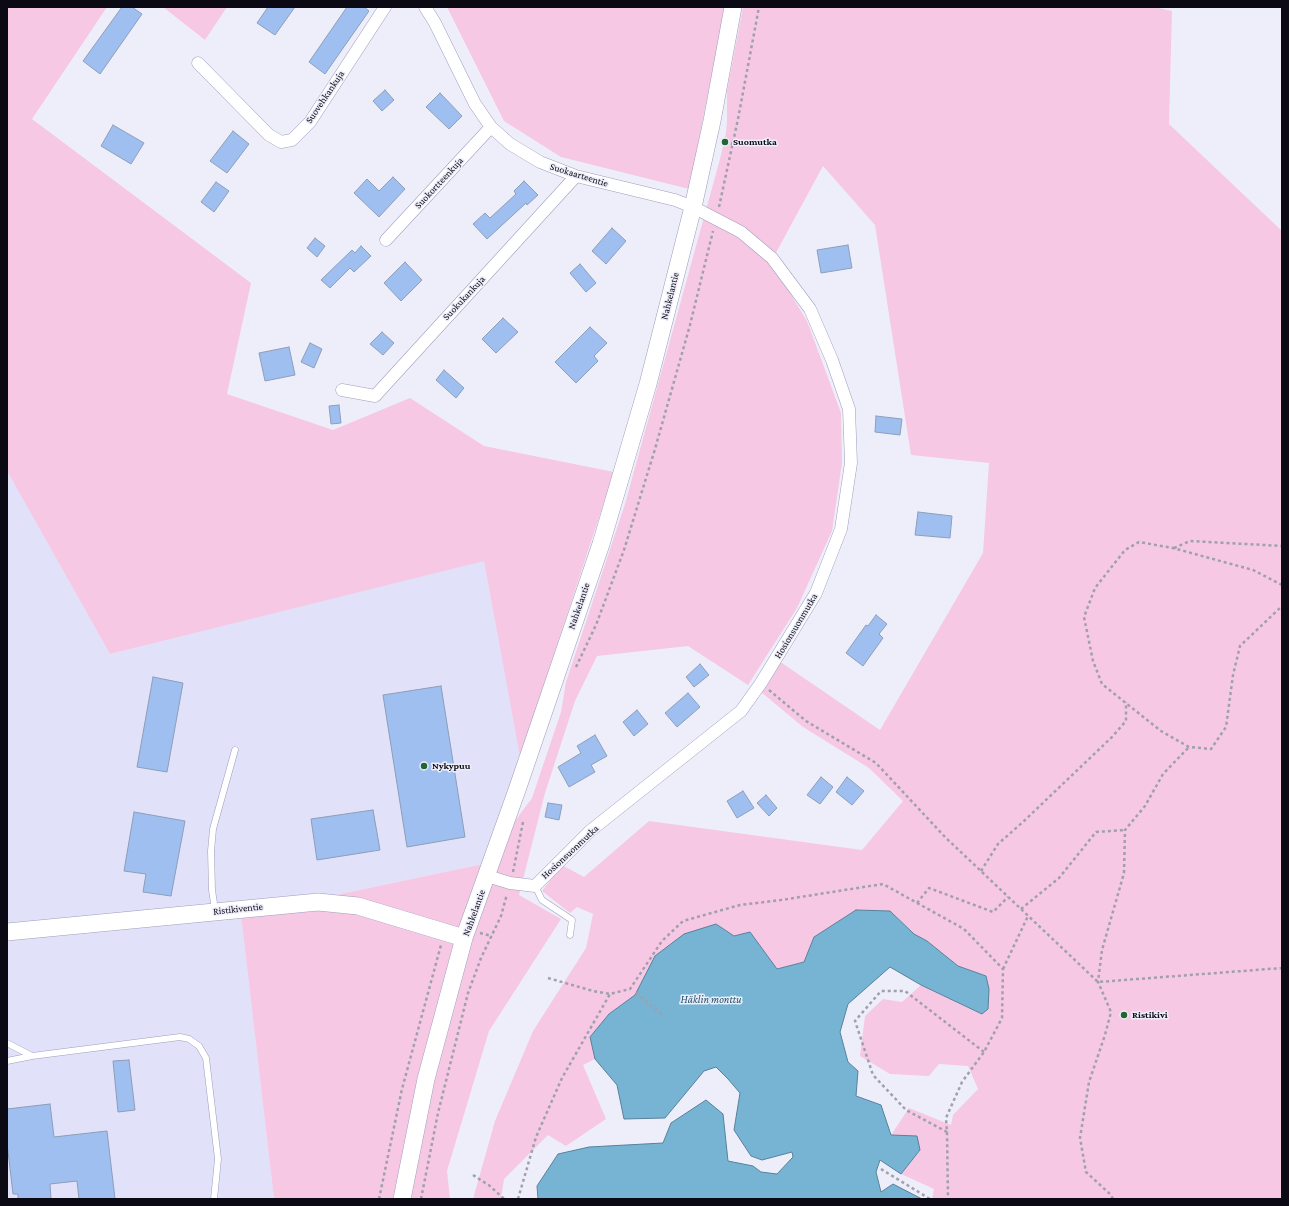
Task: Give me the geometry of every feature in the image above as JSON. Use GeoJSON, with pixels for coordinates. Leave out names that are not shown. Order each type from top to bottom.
{"type":"FeatureCollection","features":[{"type":"Feature","properties":{"kind":"main road","name":"Nahkelantie"},"geometry":{"type":"LineString","coordinates":[[402,1199],[426,1079],[464,938],[487,876],[601,544],[648,384],[693,207],[712,121],[734,7]]}},
{"type":"Feature","properties":{"kind":"main road","name":"Ristikiventie"},"geometry":{"type":"LineString","coordinates":[[7,932],[318,902],[358,906],[464,938]]}},
{"type":"Feature","properties":{"kind":"street","name":"Suovehkankuja"},"geometry":{"type":"LineString","coordinates":[[198,62],[269,135],[282,142],[292,140],[310,122],[385,7]]}},
{"type":"Feature","properties":{"kind":"street","name":"Suokaarteentie"},"geometry":{"type":"LineString","coordinates":[[425,7],[435,23],[475,104],[491,127],[510,144],[540,162],[576,176],[675,200],[693,207]]}},
{"type":"Feature","properties":{"kind":"street","name":"Suokortteenkuja"},"geometry":{"type":"LineString","coordinates":[[386,240],[491,127]]}},
{"type":"Feature","properties":{"kind":"street","name":"Suokukankuja"},"geometry":{"type":"LineString","coordinates":[[342,390],[375,396],[576,176]]}},
{"type":"Feature","properties":{"kind":"street","name":"Hosionsuonmutka"},"geometry":{"type":"LineString","coordinates":[[487,876],[510,883],[535,886],[590,831],[741,711],[761,683],[816,593],[841,529],[851,464],[849,408],[832,360],[810,309],[772,258],[741,232],[693,207]]}},
{"type":"Feature","properties":{"kind":"lane"},"geometry":{"type":"LineString","coordinates":[[215,912],[212,890],[211,852],[213,828],[235,750]]}},
{"type":"Feature","properties":{"kind":"lane"},"geometry":{"type":"LineString","coordinates":[[535,886],[542,900],[572,920],[570,936]]}},
{"type":"Feature","properties":{"kind":"lane"},"geometry":{"type":"LineString","coordinates":[[7,1061],[32,1056],[180,1037],[190,1039],[199,1046],[206,1058],[218,1159],[214,1199]]}},
{"type":"Feature","properties":{"kind":"lane"},"geometry":{"type":"LineString","coordinates":[[7,1043],[32,1056]]}},
{"type":"Feature","properties":{"kind":"path"},"geometry":{"type":"LineString","coordinates":[[725,142],[733,144]]}},
{"type":"Feature","properties":{"kind":"path"},"geometry":{"type":"LineString","coordinates":[[1173,548],[1190,541],[1282,546]]}},
{"type":"Feature","properties":{"kind":"path"},"geometry":{"type":"LineString","coordinates":[[1282,585],[1253,570],[1173,548],[1139,542],[1125,550],[1095,588],[1084,617],[1093,661],[1102,684],[1161,731],[1189,747],[1212,749],[1226,727],[1233,675],[1240,646],[1282,606]]}},
{"type":"Feature","properties":{"kind":"path"},"geometry":{"type":"LineString","coordinates":[[761,683],[806,721],[876,763],[945,837],[1098,982],[1111,1012],[1089,1082],[1080,1138],[1086,1172],[1110,1194],[1113,1199]]}},
{"type":"Feature","properties":{"kind":"path"},"geometry":{"type":"LineString","coordinates":[[981,871],[998,844],[1024,822],[1112,737],[1126,721],[1126,702]]}},
{"type":"Feature","properties":{"kind":"path"},"geometry":{"type":"LineString","coordinates":[[1098,982],[1102,950],[1124,873],[1125,830],[1145,806],[1163,774],[1189,747]]}},
{"type":"Feature","properties":{"kind":"path"},"geometry":{"type":"LineString","coordinates":[[1021,909],[1059,878],[1096,832],[1125,830]]}},
{"type":"Feature","properties":{"kind":"path"},"geometry":{"type":"LineString","coordinates":[[548,978],[592,991],[610,994],[630,989],[662,941],[683,921],[740,905],[883,884],[964,929],[1003,969]]}},
{"type":"Feature","properties":{"kind":"path"},"geometry":{"type":"LineString","coordinates":[[917,903],[929,888],[993,912],[1008,897]]}},
{"type":"Feature","properties":{"kind":"path"},"geometry":{"type":"LineString","coordinates":[[948,1199],[946,1118],[962,1082],[984,1052],[1002,1018],[1003,969],[1028,916]]}},
{"type":"Feature","properties":{"kind":"path"},"geometry":{"type":"LineString","coordinates":[[379,1199],[402,1089],[444,932]]}},
{"type":"Feature","properties":{"kind":"path"},"geometry":{"type":"LineString","coordinates":[[1098,982],[1282,968]]}},
{"type":"Feature","properties":{"kind":"path"},"geometry":{"type":"LineString","coordinates":[[947,1133],[906,1110],[873,1075],[855,1021],[881,991],[905,991],[984,1052]]}},
{"type":"Feature","properties":{"kind":"path"},"geometry":{"type":"LineString","coordinates":[[518,1199],[536,1137],[562,1078],[610,994]]}},
{"type":"Feature","properties":{"kind":"path"},"geometry":{"type":"LineString","coordinates":[[636,994],[663,1015]]}},
{"type":"Feature","properties":{"kind":"path"},"geometry":{"type":"LineString","coordinates":[[881,1169],[930,1199]]}},
{"type":"Feature","properties":{"kind":"path"},"geometry":{"type":"LineString","coordinates":[[473,1175],[490,1186],[504,1199]]}},
{"type":"Feature","properties":{"kind":"shaded area"},"geometry":{"type":"Polygon","coordinates":[[[7,7],[107,7],[32,119],[251,283],[227,394],[333,430],[410,398],[484,446],[614,472],[520,757],[484,561],[110,654],[7,471],[7,7]]]}},
{"type":"Feature","properties":{"kind":"shaded area"},"geometry":{"type":"Polygon","coordinates":[[[163,7],[227,7],[205,40],[163,7]]]}},
{"type":"Feature","properties":{"kind":"shaded area"},"geometry":{"type":"Polygon","coordinates":[[[447,7],[725,7],[689,189],[561,157],[504,121],[447,7]]]}},
{"type":"Feature","properties":{"kind":"shaded area"},"geometry":{"type":"Polygon","coordinates":[[[743,7],[1154,7],[1172,11],[1169,124],[1282,231],[1282,1199],[932,1199],[934,1189],[901,1174],[920,1151],[891,1135],[909,1108],[951,1125],[953,1115],[978,1089],[968,1066],[939,1064],[929,1076],[890,1074],[860,1056],[865,1016],[883,999],[902,1002],[921,985],[982,1014],[986,976],[958,966],[927,941],[914,934],[890,911],[856,910],[814,937],[804,962],[776,969],[750,932],[734,936],[716,924],[656,956],[635,995],[609,1014],[590,1037],[595,1059],[583,1065],[606,1119],[566,1146],[548,1135],[504,1179],[501,1199],[473,1199],[495,1121],[533,1031],[586,948],[593,914],[577,907],[570,913],[542,891],[562,865],[584,877],[649,821],[862,850],[903,801],[869,768],[803,727],[761,692],[779,661],[880,730],[983,553],[989,463],[911,455],[875,225],[823,166],[771,262],[807,321],[841,413],[842,463],[832,531],[797,608],[748,685],[688,646],[597,656],[575,701],[545,793],[519,895],[561,919],[489,1031],[447,1171],[450,1199],[274,1199],[241,915],[483,864],[532,798],[561,712],[566,682],[625,504],[720,159],[726,133],[727,91],[743,7]]]}},
{"type":"Feature","properties":{"kind":"shaded area"},"geometry":{"type":"Polygon","coordinates":[[[7,471],[110,654],[484,560],[520,757],[483,864],[241,915],[274,1199],[7,1199],[7,471]]]}},
{"type":"Feature","properties":{"kind":"water","name":"Häklin monttu"},"geometry":{"type":"Polygon","coordinates":[[[856,910],[890,911],[914,934],[927,941],[958,966],[986,976],[989,989],[988,1009],[982,1014],[921,985],[890,967],[848,1004],[840,1032],[848,1062],[858,1071],[856,1096],[881,1105],[891,1135],[917,1136],[920,1150],[901,1174],[880,1160],[876,1172],[881,1192],[893,1184],[922,1199],[538,1199],[537,1186],[558,1154],[589,1147],[663,1143],[671,1123],[706,1100],[723,1114],[728,1161],[753,1166],[761,1172],[777,1174],[793,1157],[792,1152],[762,1160],[751,1156],[734,1130],[740,1093],[716,1067],[704,1071],[665,1118],[624,1119],[617,1085],[595,1059],[590,1037],[609,1014],[635,995],[655,956],[684,934],[716,924],[734,936],[750,932],[777,969],[804,962],[814,937],[856,910]]]}},
{"type":"Feature","properties":{"kind":"building"},"geometry":{"type":"Polygon","coordinates":[[[122,7],[132,7],[142,14],[100,74],[83,61],[122,7]]]}},
{"type":"Feature","properties":{"kind":"building"},"geometry":{"type":"Polygon","coordinates":[[[268,7],[295,7],[275,35],[257,23],[268,7]]]}},
{"type":"Feature","properties":{"kind":"building"},"geometry":{"type":"Polygon","coordinates":[[[347,7],[364,7],[369,11],[325,74],[309,62],[347,7]]]}},
{"type":"Feature","properties":{"kind":"building"},"geometry":{"type":"Polygon","coordinates":[[[385,90],[394,100],[382,111],[373,101],[385,90]]]}},
{"type":"Feature","properties":{"kind":"building"},"geometry":{"type":"Polygon","coordinates":[[[440,93],[462,116],[449,129],[426,107],[440,93]]]}},
{"type":"Feature","properties":{"kind":"building"},"geometry":{"type":"Polygon","coordinates":[[[113,125],[144,143],[131,164],[101,146],[113,125]]]}},
{"type":"Feature","properties":{"kind":"building"},"geometry":{"type":"Polygon","coordinates":[[[233,131],[249,144],[227,173],[210,161],[233,131]]]}},
{"type":"Feature","properties":{"kind":"building"},"geometry":{"type":"Polygon","coordinates":[[[393,177],[405,189],[379,217],[354,193],[367,179],[379,191],[393,177]]]}},
{"type":"Feature","properties":{"kind":"building"},"geometry":{"type":"Polygon","coordinates":[[[524,181],[538,195],[527,205],[526,203],[487,239],[473,224],[485,213],[490,218],[516,194],[514,191],[524,181]]]}},
{"type":"Feature","properties":{"kind":"building"},"geometry":{"type":"Polygon","coordinates":[[[216,182],[229,191],[214,212],[201,202],[216,182]]]}},
{"type":"Feature","properties":{"kind":"building"},"geometry":{"type":"Polygon","coordinates":[[[612,228],[626,241],[606,264],[592,251],[612,228]]]}},
{"type":"Feature","properties":{"kind":"building"},"geometry":{"type":"Polygon","coordinates":[[[315,238],[325,246],[317,257],[307,248],[315,238]]]}},
{"type":"Feature","properties":{"kind":"building"},"geometry":{"type":"Polygon","coordinates":[[[848,245],[852,268],[821,273],[817,250],[848,245]]]}},
{"type":"Feature","properties":{"kind":"building"},"geometry":{"type":"Polygon","coordinates":[[[361,246],[371,256],[354,272],[350,268],[330,288],[321,280],[352,250],[355,253],[361,246]]]}},
{"type":"Feature","properties":{"kind":"building"},"geometry":{"type":"Polygon","coordinates":[[[405,262],[422,280],[401,301],[384,283],[405,262]]]}},
{"type":"Feature","properties":{"kind":"building"},"geometry":{"type":"Polygon","coordinates":[[[580,264],[596,283],[586,292],[570,273],[580,264]]]}},
{"type":"Feature","properties":{"kind":"building"},"geometry":{"type":"Polygon","coordinates":[[[503,318],[518,332],[496,353],[482,339],[503,318]]]}},
{"type":"Feature","properties":{"kind":"building"},"geometry":{"type":"Polygon","coordinates":[[[590,327],[607,343],[594,356],[598,361],[576,383],[555,362],[590,327]]]}},
{"type":"Feature","properties":{"kind":"building"},"geometry":{"type":"Polygon","coordinates":[[[382,332],[394,343],[383,355],[370,344],[382,332]]]}},
{"type":"Feature","properties":{"kind":"building"},"geometry":{"type":"Polygon","coordinates":[[[310,343],[322,349],[314,368],[301,362],[310,343]]]}},
{"type":"Feature","properties":{"kind":"building"},"geometry":{"type":"Polygon","coordinates":[[[289,347],[295,375],[265,381],[259,353],[289,347]]]}},
{"type":"Feature","properties":{"kind":"building"},"geometry":{"type":"Polygon","coordinates":[[[444,370],[464,388],[456,398],[436,380],[444,370]]]}},
{"type":"Feature","properties":{"kind":"building"},"geometry":{"type":"Polygon","coordinates":[[[339,405],[341,423],[331,424],[329,406],[339,405]]]}},
{"type":"Feature","properties":{"kind":"building"},"geometry":{"type":"Polygon","coordinates":[[[876,416],[902,419],[900,435],[875,432],[876,416]]]}},
{"type":"Feature","properties":{"kind":"building"},"geometry":{"type":"Polygon","coordinates":[[[918,512],[952,516],[950,538],[915,535],[918,512]]]}},
{"type":"Feature","properties":{"kind":"building"},"geometry":{"type":"Polygon","coordinates":[[[876,615],[887,624],[879,634],[883,638],[863,666],[846,653],[866,625],[868,626],[876,615]]]}},
{"type":"Feature","properties":{"kind":"building"},"geometry":{"type":"Polygon","coordinates":[[[700,664],[709,675],[694,687],[686,677],[700,664]]]}},
{"type":"Feature","properties":{"kind":"building"},"geometry":{"type":"Polygon","coordinates":[[[153,677],[183,683],[167,772],[137,767],[153,677]]]}},
{"type":"Feature","properties":{"kind":"building","name":"Nykypuu"},"geometry":{"type":"Polygon","coordinates":[[[441,686],[465,837],[407,847],[383,695],[441,686]]]}},
{"type":"Feature","properties":{"kind":"building"},"geometry":{"type":"Polygon","coordinates":[[[688,693],[700,707],[677,727],[665,713],[688,693]]]}},
{"type":"Feature","properties":{"kind":"building"},"geometry":{"type":"Polygon","coordinates":[[[637,710],[648,724],[634,736],[623,722],[637,710]]]}},
{"type":"Feature","properties":{"kind":"building"},"geometry":{"type":"Polygon","coordinates":[[[595,735],[607,756],[591,765],[595,772],[569,787],[558,767],[581,753],[577,746],[595,735]]]}},
{"type":"Feature","properties":{"kind":"building"},"geometry":{"type":"Polygon","coordinates":[[[821,777],[833,787],[820,804],[807,795],[821,777]]]}},
{"type":"Feature","properties":{"kind":"building"},"geometry":{"type":"Polygon","coordinates":[[[847,777],[864,791],[852,805],[836,792],[847,777]]]}},
{"type":"Feature","properties":{"kind":"building"},"geometry":{"type":"Polygon","coordinates":[[[743,791],[754,808],[737,818],[727,801],[743,791]]]}},
{"type":"Feature","properties":{"kind":"building"},"geometry":{"type":"Polygon","coordinates":[[[766,795],[777,808],[769,816],[757,803],[766,795]]]}},
{"type":"Feature","properties":{"kind":"building"},"geometry":{"type":"Polygon","coordinates":[[[548,803],[562,805],[559,820],[545,817],[548,803]]]}},
{"type":"Feature","properties":{"kind":"building"},"geometry":{"type":"Polygon","coordinates":[[[373,810],[380,850],[317,860],[311,819],[373,810]]]}},
{"type":"Feature","properties":{"kind":"building"},"geometry":{"type":"Polygon","coordinates":[[[134,812],[185,821],[171,896],[143,892],[146,874],[124,871],[134,812]]]}},
{"type":"Feature","properties":{"kind":"building"},"geometry":{"type":"Polygon","coordinates":[[[129,1060],[135,1110],[118,1112],[113,1061],[129,1060]]]}},
{"type":"Feature","properties":{"kind":"building"},"geometry":{"type":"Polygon","coordinates":[[[50,1104],[54,1137],[107,1131],[115,1199],[79,1199],[77,1181],[50,1184],[51,1199],[18,1199],[18,1194],[13,1194],[7,1143],[7,1109],[50,1104]]]}},
{"type":"Feature","properties":{"kind":"place","name":"Suomutka"},"geometry":{"type":"Point","coordinates":[725,142]}},
{"type":"Feature","properties":{"kind":"place","name":"Nykypuu"},"geometry":{"type":"Point","coordinates":[424,766]}},
{"type":"Feature","properties":{"kind":"place","name":"Ristikivi"},"geometry":{"type":"Point","coordinates":[1124,1015]}}]}
